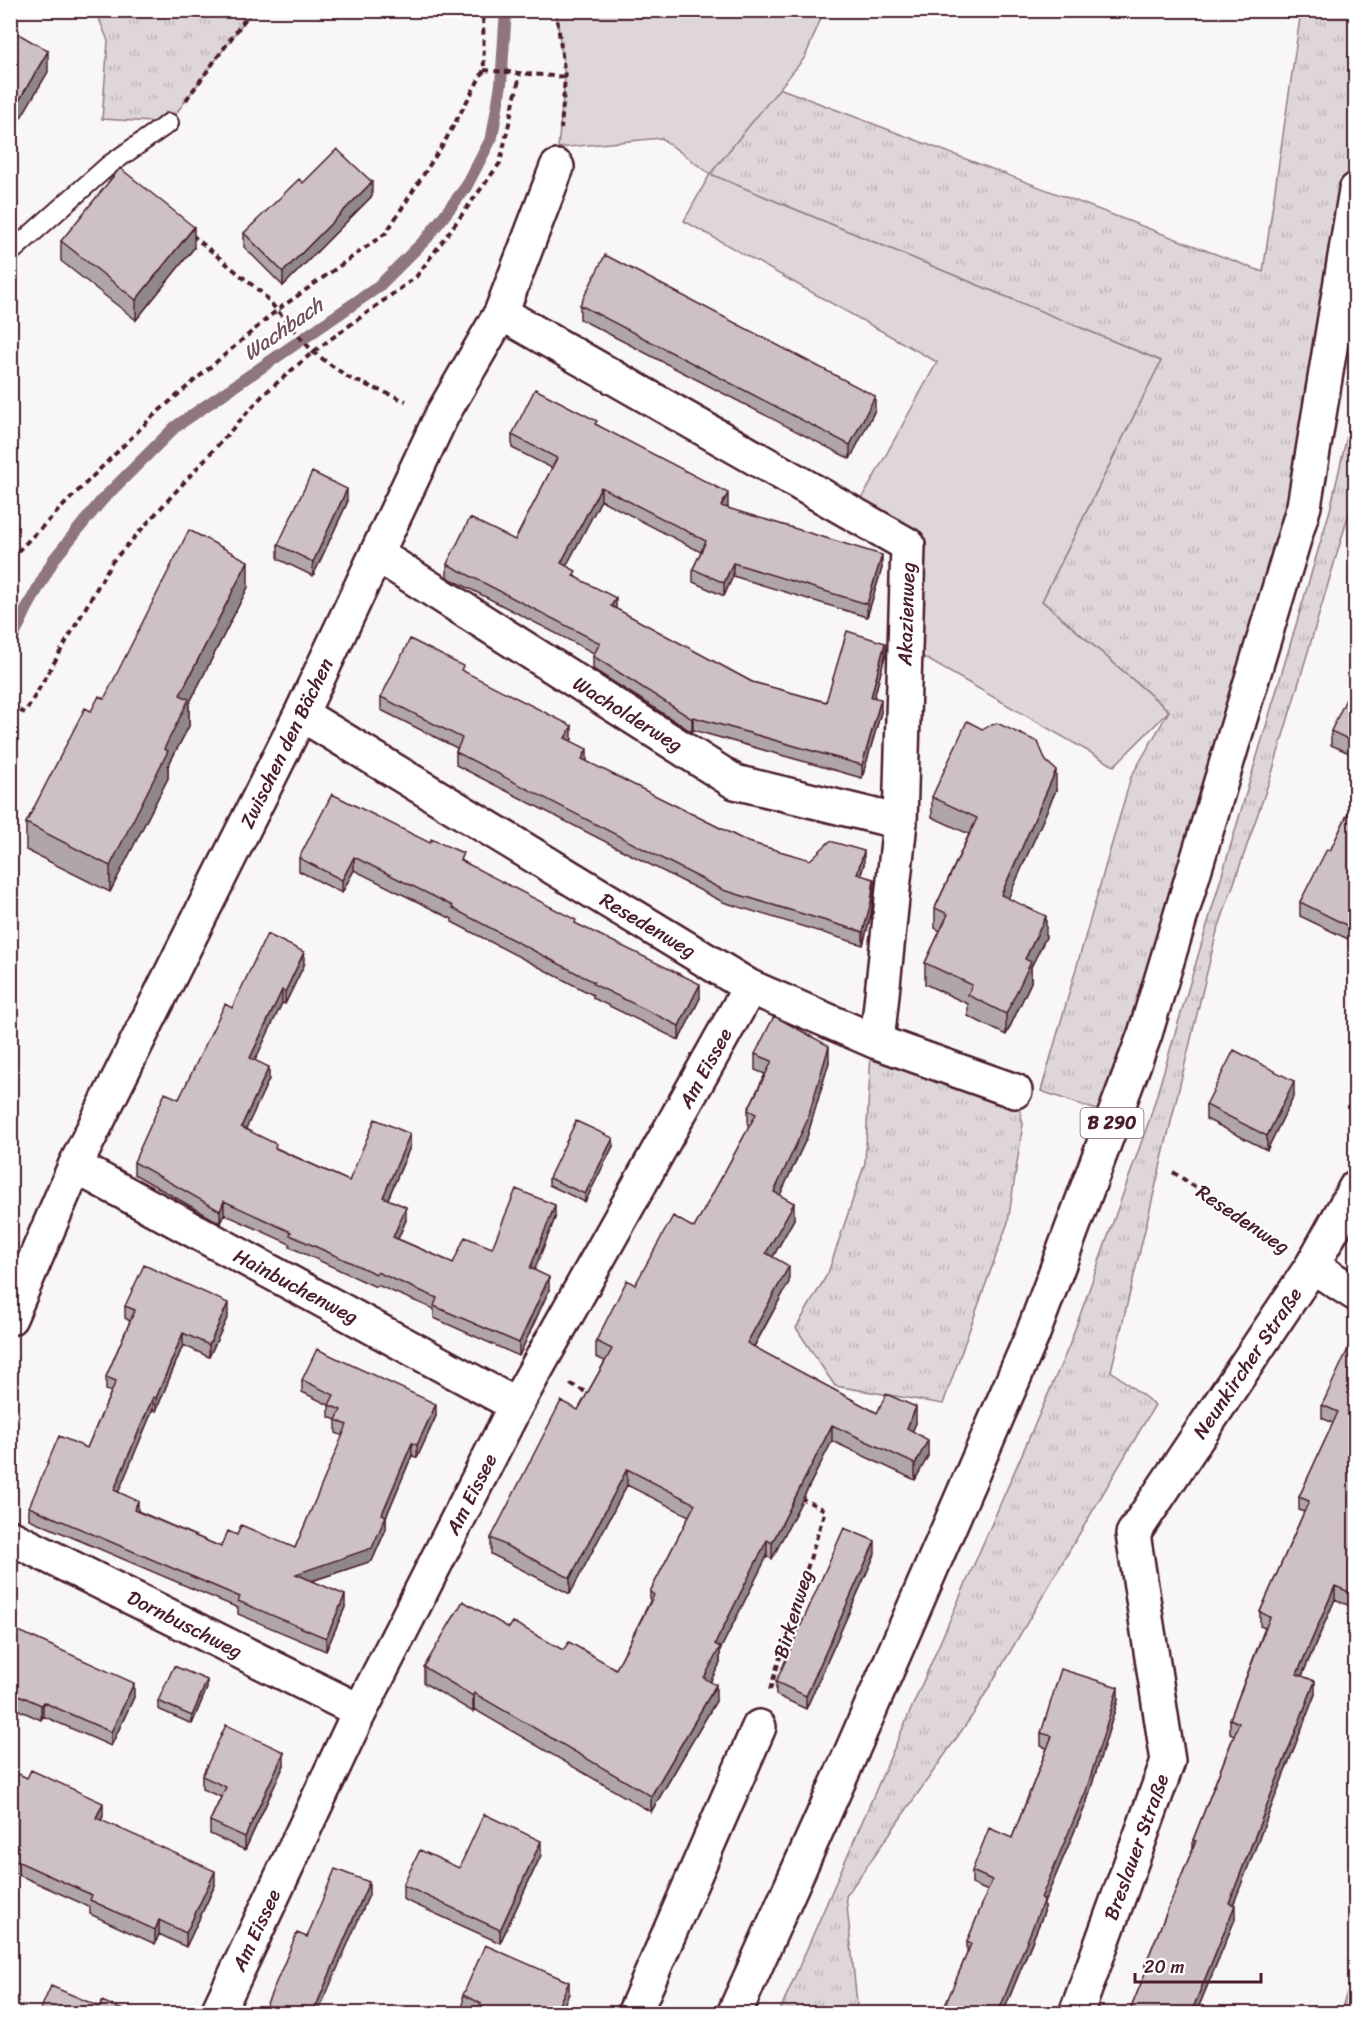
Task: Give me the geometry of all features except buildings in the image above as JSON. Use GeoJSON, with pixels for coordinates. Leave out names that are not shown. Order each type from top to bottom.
{"type":"FeatureCollection","features":[{"type":"Feature","properties":{"kind":"street","name":"Zwischen den Bächen"},"geometry":{"type":"LineString","coordinates":[[10,1318],[75,1167],[301,714],[378,555],[442,415],[501,313],[557,167]]}},
{"type":"Feature","properties":{"kind":"street","name":"B 290"},"geometry":{"type":"LineString","coordinates":[[734,2013],[848,1760],[1032,1336],[1145,1034],[1304,506],[1356,190]]}},
{"type":"Feature","properties":{"kind":"street","name":"Akazienweg"},"geometry":{"type":"LineString","coordinates":[[501,313],[908,545],[900,822],[877,1042]]}},
{"type":"Feature","properties":{"kind":"street","name":"Wacholderweg"},"geometry":{"type":"LineString","coordinates":[[378,555],[735,782],[900,822]]}},
{"type":"Feature","properties":{"kind":"street","name":"Resedenweg"},"geometry":{"type":"LineString","coordinates":[[301,714],[750,987],[877,1042],[1015,1091]]}},
{"type":"Feature","properties":{"kind":"street","name":"Am Eissee"},"geometry":{"type":"LineString","coordinates":[[217,2013],[360,1712],[516,1405],[750,987]]}},
{"type":"Feature","properties":{"kind":"street","name":"Hainbuchenweg"},"geometry":{"type":"LineString","coordinates":[[75,1167],[516,1405]]}},
{"type":"Feature","properties":{"kind":"street","name":"Neunkircher Straße"},"geometry":{"type":"LineString","coordinates":[[1133,1534],[1312,1266],[1356,1187]]}},
{"type":"Feature","properties":{"kind":"street"},"geometry":{"type":"LineString","coordinates":[[1312,1266],[1356,1294]]}},
{"type":"Feature","properties":{"kind":"street","name":"Breslauer Straße"},"geometry":{"type":"LineString","coordinates":[[1076,2013],[1168,1761],[1133,1534]]}},
{"type":"Feature","properties":{"kind":"street","name":"Dornbuschweg"},"geometry":{"type":"LineString","coordinates":[[10,1537],[360,1712]]}},
{"type":"Feature","properties":{"kind":"street"},"geometry":{"type":"LineString","coordinates":[[634,2013],[759,1727]]}},
{"type":"Feature","properties":{"kind":"lane"},"geometry":{"type":"LineString","coordinates":[[10,253],[109,165],[169,123]]}},
{"type":"Feature","properties":{"kind":"path"},"geometry":{"type":"LineString","coordinates":[[169,123],[252,10]]}},
{"type":"Feature","properties":{"kind":"path"},"geometry":{"type":"LineString","coordinates":[[10,559],[153,416],[276,311],[386,233],[445,141],[484,70],[483,10]]}},
{"type":"Feature","properties":{"kind":"path"},"geometry":{"type":"LineString","coordinates":[[556,10],[565,77],[557,167]]}},
{"type":"Feature","properties":{"kind":"path"},"geometry":{"type":"LineString","coordinates":[[484,70],[520,75],[565,77]]}},
{"type":"Feature","properties":{"kind":"path"},"geometry":{"type":"LineString","coordinates":[[10,706],[25,712],[112,562],[264,394],[313,352],[416,277],[500,163],[520,75]]}},
{"type":"Feature","properties":{"kind":"path"},"geometry":{"type":"LineString","coordinates":[[187,230],[263,294],[313,352],[349,378],[442,415]]}},
{"type":"Feature","properties":{"kind":"path","name":"Resedenweg"},"geometry":{"type":"LineString","coordinates":[[1173,1172],[1312,1266]]}},
{"type":"Feature","properties":{"kind":"path"},"geometry":{"type":"LineString","coordinates":[[537,1368],[601,1400]]}},
{"type":"Feature","properties":{"kind":"path","name":"Birkenweg"},"geometry":{"type":"LineString","coordinates":[[759,1727],[825,1510],[793,1494]]}},
{"type":"Feature","properties":{"kind":"green space"},"geometry":{"type":"Polygon","coordinates":[[[96,11],[252,11],[169,123],[102,119],[108,41],[96,11]]]}},
{"type":"Feature","properties":{"kind":"green space"},"geometry":{"type":"Polygon","coordinates":[[[556,11],[824,11],[805,57],[710,174],[661,138],[558,148],[565,77],[556,11]]]}},
{"type":"Feature","properties":{"kind":"green space"},"geometry":{"type":"Polygon","coordinates":[[[1301,11],[1355,11],[1355,190],[1319,409],[1114,1116],[1041,1091],[1131,777],[1169,711],[1042,601],[1161,361],[710,174],[779,88],[1263,272],[1301,11]]]}},
{"type":"Feature","properties":{"kind":"green space"},"geometry":{"type":"Polygon","coordinates":[[[710,174],[1161,361],[1042,601],[1169,711],[1114,766],[918,654],[908,545],[853,515],[937,362],[684,221],[710,174]]]}},
{"type":"Feature","properties":{"kind":"green space"},"geometry":{"type":"Polygon","coordinates":[[[1355,401],[1355,493],[1272,773],[1216,935],[1111,1371],[1155,1405],[974,1713],[846,1896],[857,2004],[853,2013],[779,2013],[1069,1346],[1150,1118],[1330,510],[1355,401]]]}},
{"type":"Feature","properties":{"kind":"green space"},"geometry":{"type":"Polygon","coordinates":[[[871,1053],[1015,1091],[1023,1124],[1008,1222],[943,1404],[835,1386],[796,1328],[828,1273],[865,1163],[871,1053]]]}},
{"type":"Feature","properties":{"kind":"green space"},"geometry":{"type":"Polygon","coordinates":[[[1355,1969],[1355,2013],[1340,2013],[1355,1969]]]}},
{"type":"Feature","properties":{"kind":"waterway","name":"Wachbach"},"geometry":{"type":"LineString","coordinates":[[10,644],[54,559],[102,500],[175,427],[378,287],[427,238],[466,187],[492,137],[501,84],[506,10]]}}]}
